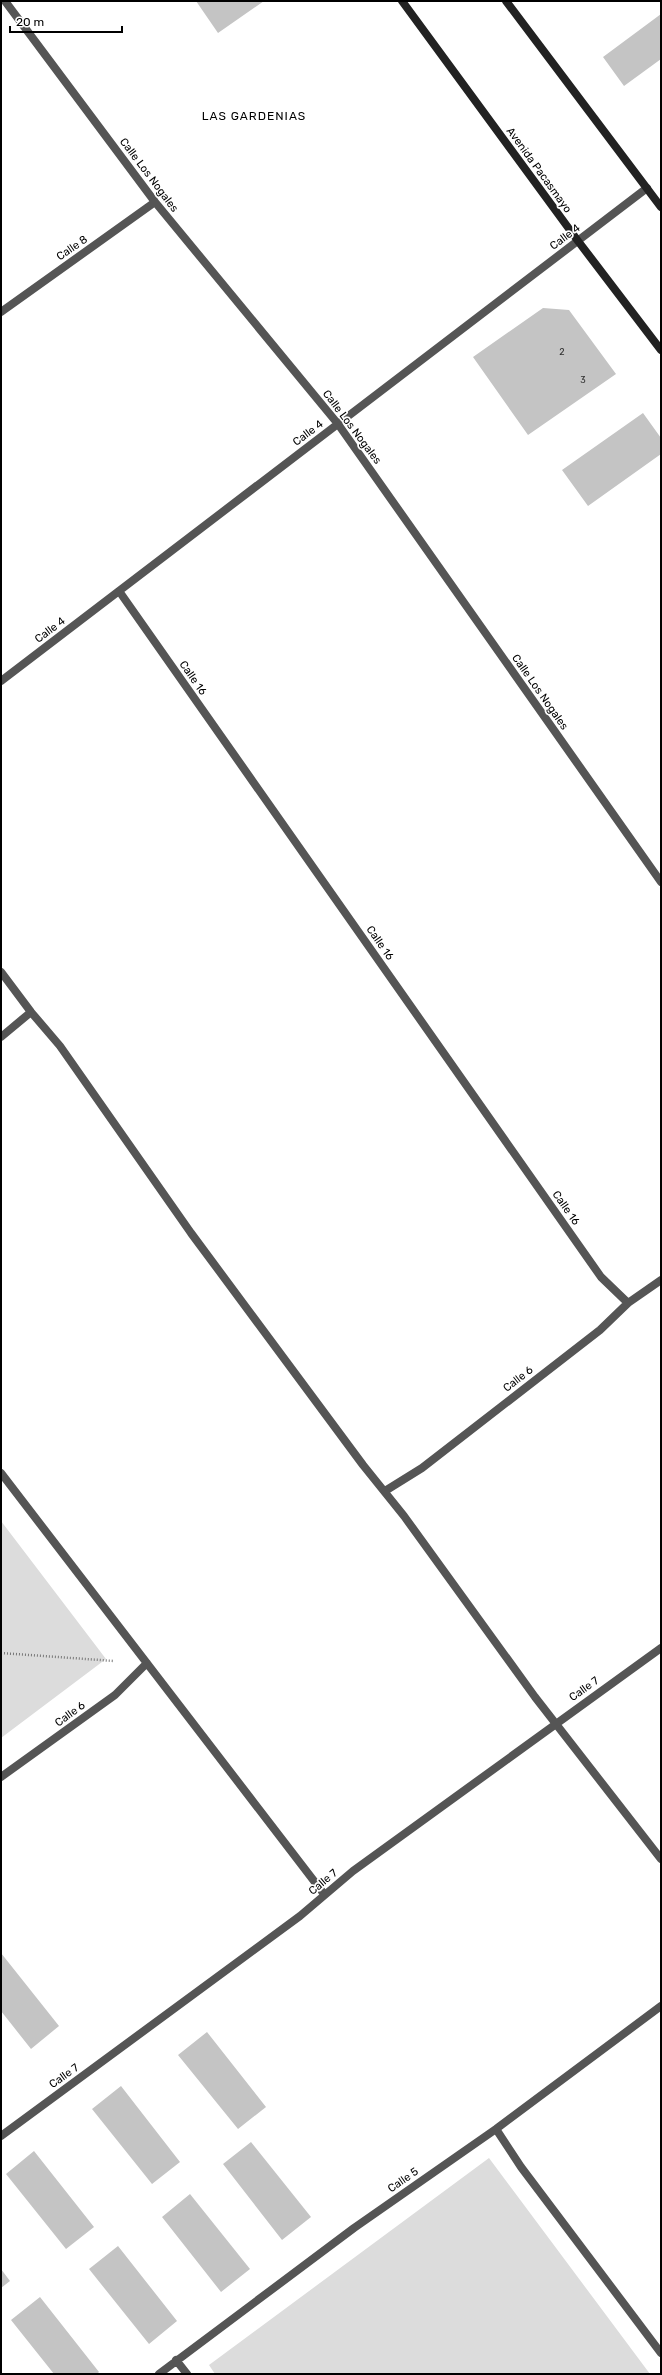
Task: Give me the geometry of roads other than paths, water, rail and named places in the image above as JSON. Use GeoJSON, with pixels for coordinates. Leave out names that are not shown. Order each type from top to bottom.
{"type":"FeatureCollection","features":[{"type":"Feature","properties":{"kind":"main road","name":"Avenida Pacasmayo"},"geometry":{"type":"LineString","coordinates":[[402,1],[578,241],[661,350]]}},
{"type":"Feature","properties":{"kind":"main road"},"geometry":{"type":"LineString","coordinates":[[506,1],[661,207]]}},
{"type":"Feature","properties":{"kind":"street","name":"Calle Los Nogales"},"geometry":{"type":"LineString","coordinates":[[5,1],[155,202],[338,424],[661,882]]}},
{"type":"Feature","properties":{"kind":"street","name":"Calle 4"},"geometry":{"type":"LineString","coordinates":[[1,681],[647,188]]}},
{"type":"Feature","properties":{"kind":"street","name":"Calle 8"},"geometry":{"type":"LineString","coordinates":[[1,312],[155,202]]}},
{"type":"Feature","properties":{"kind":"street","name":"Calle 16"},"geometry":{"type":"LineString","coordinates":[[119,591],[601,1277],[628,1303]]}},
{"type":"Feature","properties":{"kind":"street"},"geometry":{"type":"LineString","coordinates":[[1,972],[30,1012],[60,1046],[191,1233],[385,1491],[556,1724],[661,1859]]}},
{"type":"Feature","properties":{"kind":"street"},"geometry":{"type":"LineString","coordinates":[[1,1037],[30,1012]]}},
{"type":"Feature","properties":{"kind":"street","name":"Calle 6"},"geometry":{"type":"LineString","coordinates":[[385,1491],[422,1468],[581,1344],[628,1303],[661,1280]]}},
{"type":"Feature","properties":{"kind":"street"},"geometry":{"type":"LineString","coordinates":[[1,1473],[324,1894]]}},
{"type":"Feature","properties":{"kind":"street","name":"Calle 7"},"geometry":{"type":"LineString","coordinates":[[1,2136],[300,1916],[324,1894],[661,1648]]}},
{"type":"Feature","properties":{"kind":"street","name":"Calle 6"},"geometry":{"type":"LineString","coordinates":[[1,1777],[115,1695],[147,1663]]}},
{"type":"Feature","properties":{"kind":"street","name":"Calle 5"},"geometry":{"type":"LineString","coordinates":[[159,2374],[354,2228],[496,2129],[661,2006]]}},
{"type":"Feature","properties":{"kind":"street"},"geometry":{"type":"LineString","coordinates":[[496,2129],[520,2167],[661,2353]]}},
{"type":"Feature","properties":{"kind":"street"},"geometry":{"type":"LineString","coordinates":[[176,2360],[187,2374]]}},
{"type":"Feature","properties":{"kind":"district","name":"LAS GARDENIAS"},"geometry":{"type":"Point","coordinates":[254,116]}}]}
